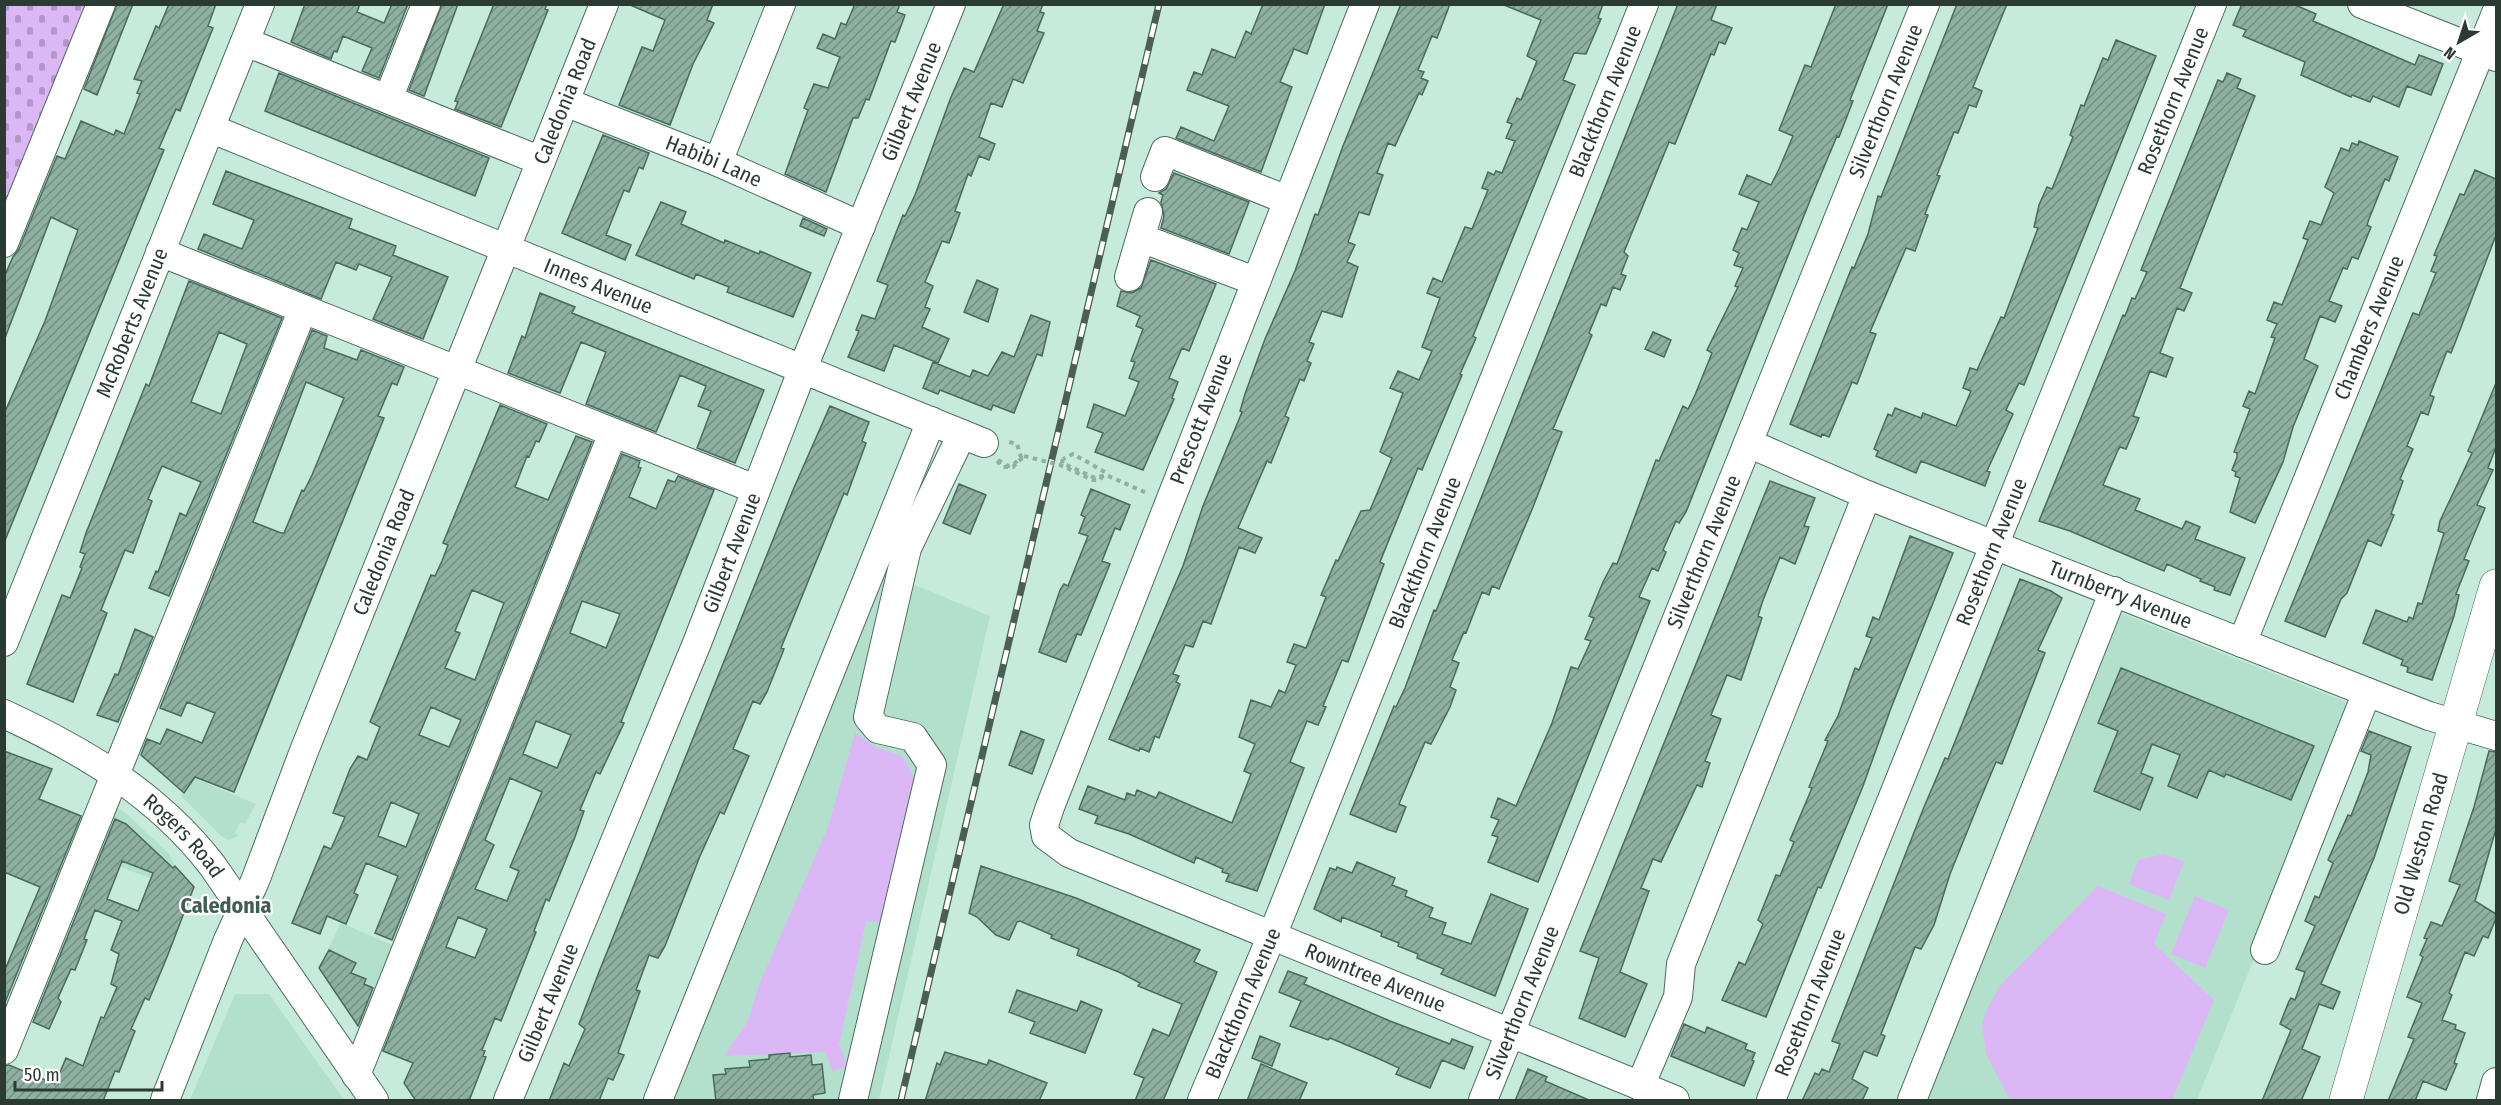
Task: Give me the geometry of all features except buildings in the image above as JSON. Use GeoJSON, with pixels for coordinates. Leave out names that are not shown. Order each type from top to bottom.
{"type":"FeatureCollection","features":[{"type":"Feature","properties":{"kind":"main road","name":"Old Weston Road"},"geometry":{"type":"LineString","coordinates":[[2346,1101],[2496,586]]}},
{"type":"Feature","properties":{"kind":"street"},"geometry":{"type":"LineString","coordinates":[[4,243],[101,4]]}},
{"type":"Feature","properties":{"kind":"street","name":"McRoberts Avenue"},"geometry":{"type":"LineString","coordinates":[[4,642],[160,252],[212,129],[260,4]]}},
{"type":"Feature","properties":{"kind":"street"},"geometry":{"type":"LineString","coordinates":[[388,99],[426,4]]}},
{"type":"Feature","properties":{"kind":"street","name":"Caledonia Road"},"geometry":{"type":"LineString","coordinates":[[165,1101],[604,4]]}},
{"type":"Feature","properties":{"kind":"street"},"geometry":{"type":"LineString","coordinates":[[718,162],[782,4]]}},
{"type":"Feature","properties":{"kind":"street","name":"Gilbert Avenue"},"geometry":{"type":"LineString","coordinates":[[508,1101],[693,653],[803,368],[951,4]]}},
{"type":"Feature","properties":{"kind":"street","name":"Prescott Avenue"},"geometry":{"type":"LineString","coordinates":[[1046,836],[1044,825],[1050,807],[1365,4]]}},
{"type":"Feature","properties":{"kind":"street","name":"Blackthorn Avenue"},"geometry":{"type":"LineString","coordinates":[[1202,1101],[1271,936],[1644,4]]}},
{"type":"Feature","properties":{"kind":"street","name":"Silverthorn Avenue"},"geometry":{"type":"LineString","coordinates":[[1483,1101],[1925,4]]}},
{"type":"Feature","properties":{"kind":"street","name":"Rosethorn Avenue"},"geometry":{"type":"LineString","coordinates":[[1771,1101],[2212,4]]}},
{"type":"Feature","properties":{"kind":"street"},"geometry":{"type":"LineString","coordinates":[[2362,4],[2489,54]]}},
{"type":"Feature","properties":{"kind":"street","name":"Chambers Avenue"},"geometry":{"type":"LineString","coordinates":[[2242,643],[2489,54],[2496,13]]}},
{"type":"Feature","properties":{"kind":"street"},"geometry":{"type":"LineString","coordinates":[[246,42],[541,161]]}},
{"type":"Feature","properties":{"kind":"street","name":"Habibi Lane"},"geometry":{"type":"LineString","coordinates":[[565,102],[718,162],[861,225]]}},
{"type":"Feature","properties":{"kind":"street","name":"Innes Avenue"},"geometry":{"type":"LineString","coordinates":[[212,129],[803,368],[987,446]]}},
{"type":"Feature","properties":{"kind":"street"},"geometry":{"type":"LineString","coordinates":[[1155,177],[1166,151],[1287,200]]}},
{"type":"Feature","properties":{"kind":"street"},"geometry":{"type":"LineString","coordinates":[[1129,277],[1145,225],[1255,281]]}},
{"type":"Feature","properties":{"kind":"street"},"geometry":{"type":"LineString","coordinates":[[160,252],[458,368],[755,489]]}},
{"type":"Feature","properties":{"kind":"street"},"geometry":{"type":"LineString","coordinates":[[4,1050],[303,309]]}},
{"type":"Feature","properties":{"kind":"street"},"geometry":{"type":"LineString","coordinates":[[658,1101],[931,421]]}},
{"type":"Feature","properties":{"kind":"street"},"geometry":{"type":"LineString","coordinates":[[356,1075],[613,433]]}},
{"type":"Feature","properties":{"kind":"street","name":"Turnberry Avenue"},"geometry":{"type":"LineString","coordinates":[[1748,443],[1867,495],[1994,543],[2367,692],[2496,735]]}},
{"type":"Feature","properties":{"kind":"street"},"geometry":{"type":"LineString","coordinates":[[853,1101],[932,765],[913,737],[878,729],[868,717],[907,548],[987,446]]}},
{"type":"Feature","properties":{"kind":"street"},"geometry":{"type":"LineString","coordinates":[[1640,1086],[1678,997],[1682,964],[1867,495]]}},
{"type":"Feature","properties":{"kind":"street"},"geometry":{"type":"LineString","coordinates":[[1912,1101],[2114,591]]}},
{"type":"Feature","properties":{"kind":"street"},"geometry":{"type":"LineString","coordinates":[[2265,950],[2367,692]]}},
{"type":"Feature","properties":{"kind":"street","name":"Rogers Road"},"geometry":{"type":"LineString","coordinates":[[4,714],[87,754],[115,773],[185,833],[212,865],[374,1101]]}},
{"type":"Feature","properties":{"kind":"street","name":"Rowntree Avenue"},"geometry":{"type":"LineString","coordinates":[[1046,836],[1055,846],[1069,853],[1675,1101]]}},
{"type":"Feature","properties":{"kind":"street"},"geometry":{"type":"LineString","coordinates":[[2491,1101],[2496,1082]]}},
{"type":"Feature","properties":{"kind":"path"},"geometry":{"type":"LineString","coordinates":[[1005,441],[1013,442],[1020,447],[1021,456],[1014,465],[1008,466],[1000,463],[987,446],[1005,441]]}},
{"type":"Feature","properties":{"kind":"path"},"geometry":{"type":"LineString","coordinates":[[987,446],[1003,467],[1013,466],[1024,456],[1059,465],[1094,480],[1100,480],[1104,476],[1106,472],[1101,467],[1073,454],[1067,455],[1062,463],[1095,478],[1099,478],[1106,476],[1155,496]]}},
{"type":"Feature","properties":{"kind":"shaded area"},"geometry":{"type":"Polygon","coordinates":[[[883,572],[990,616],[879,1100],[669,1100],[883,572]]]}},
{"type":"Feature","properties":{"kind":"shaded area"},"geometry":{"type":"Polygon","coordinates":[[[2113,610],[2356,706],[2197,1100],[1917,1100],[2113,610]]]}},
{"type":"Feature","properties":{"kind":"shaded area"},"geometry":{"type":"Polygon","coordinates":[[[144,737],[176,750],[180,763],[194,778],[256,804],[245,824],[240,822],[235,833],[239,836],[228,840],[221,836],[182,797],[183,793],[138,752],[144,737]]]}},
{"type":"Feature","properties":{"kind":"shaded area"},"geometry":{"type":"Polygon","coordinates":[[[99,793],[129,816],[169,854],[175,866],[163,883],[94,857],[99,793]]]}},
{"type":"Feature","properties":{"kind":"shaded area"},"geometry":{"type":"Polygon","coordinates":[[[341,923],[397,947],[362,1032],[319,968],[341,923]]]}},
{"type":"Feature","properties":{"kind":"shaded area"},"geometry":{"type":"Polygon","coordinates":[[[235,994],[269,994],[344,1100],[190,1100],[235,994]]]}},
{"type":"Feature","properties":{"kind":"green space"},"geometry":{"type":"Polygon","coordinates":[[[5,5],[90,5],[5,217],[5,5]]]}},
{"type":"Feature","properties":{"kind":"green space"},"geometry":{"type":"Polygon","coordinates":[[[855,733],[877,748],[902,756],[914,777],[937,788],[904,924],[866,921],[839,1045],[848,1066],[833,1071],[825,1052],[724,1056],[748,1021],[759,985],[828,827],[855,733]]]}},
{"type":"Feature","properties":{"kind":"green space"},"geometry":{"type":"Polygon","coordinates":[[[2164,854],[2184,862],[2169,900],[2129,884],[2138,860],[2164,854]]]}},
{"type":"Feature","properties":{"kind":"green space"},"geometry":{"type":"Polygon","coordinates":[[[2098,886],[2166,914],[2154,944],[2214,1000],[2172,1100],[2010,1100],[1986,1054],[1982,1024],[1986,1011],[1999,987],[2098,886]]]}},
{"type":"Feature","properties":{"kind":"green space"},"geometry":{"type":"Polygon","coordinates":[[[2195,896],[2229,910],[2205,968],[2171,954],[2195,896]]]}},
{"type":"Feature","properties":{"kind":"railway"},"geometry":{"type":"LineString","coordinates":[[901,1100],[1159,4]]}},
{"type":"Feature","properties":{"kind":"district","name":"Caledonia"},"geometry":{"type":"Point","coordinates":[226,905]}}]}
